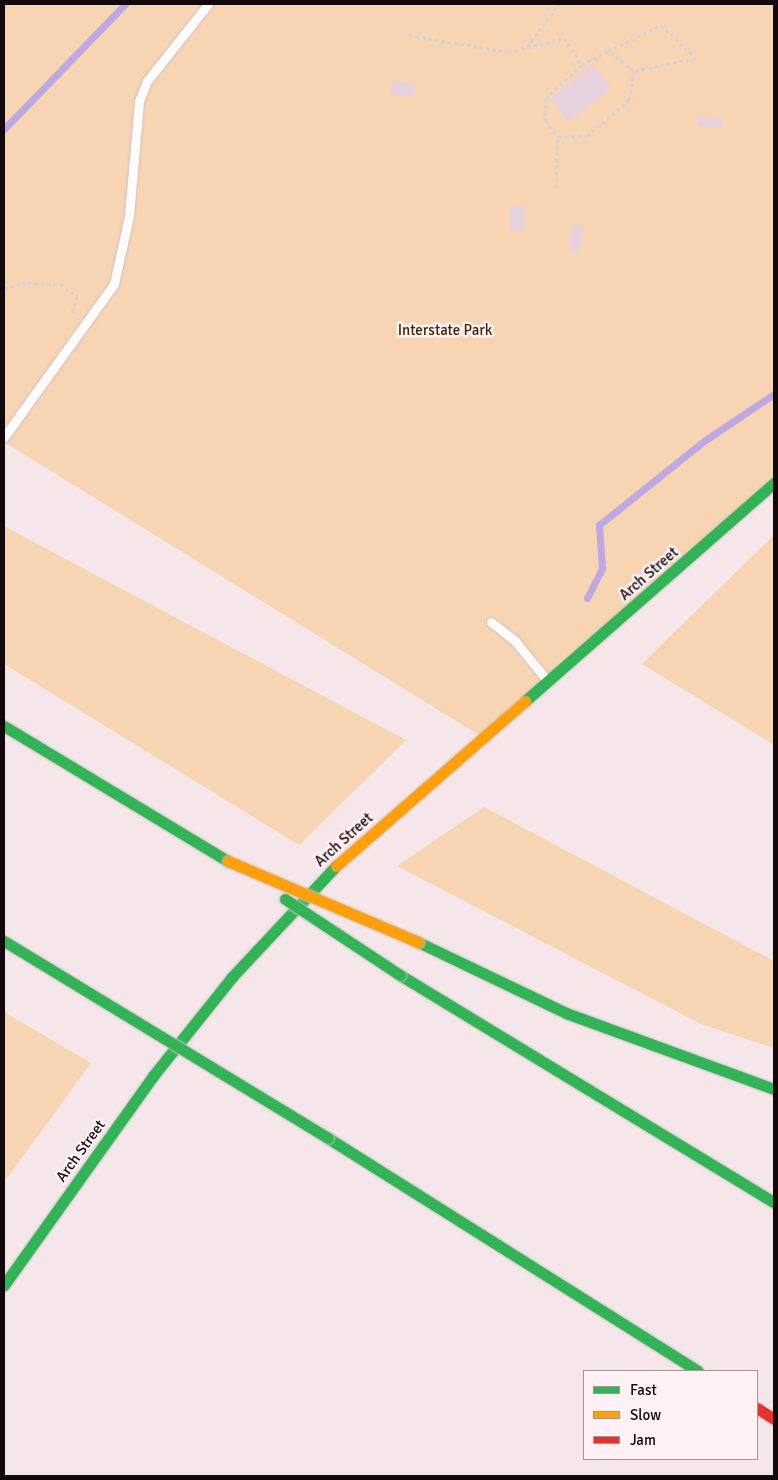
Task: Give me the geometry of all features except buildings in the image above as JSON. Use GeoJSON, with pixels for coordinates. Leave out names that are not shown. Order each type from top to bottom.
{"type":"FeatureCollection","features":[{"type":"Feature","properties":{"kind":"main road","name":"Arch Street"},"geometry":{"type":"LineString","coordinates":[[4,1285],[153,1076],[232,977],[333,869],[774,483]]}},
{"type":"Feature","properties":{"kind":"main road"},"geometry":{"type":"LineString","coordinates":[[4,726],[228,860],[400,975],[774,1202]]}},
{"type":"Feature","properties":{"kind":"main road"},"geometry":{"type":"LineString","coordinates":[[228,860],[418,942],[566,1013],[774,1089]]}},
{"type":"Feature","properties":{"kind":"main road"},"geometry":{"type":"LineString","coordinates":[[4,941],[328,1138],[696,1370]]}},
{"type":"Feature","properties":{"kind":"main road"},"geometry":{"type":"LineString","coordinates":[[758,1409],[774,1419]]}},
{"type":"Feature","properties":{"kind":"lane"},"geometry":{"type":"LineString","coordinates":[[4,437],[114,284],[129,216],[139,101],[147,81],[208,4]]}},
{"type":"Feature","properties":{"kind":"lane"},"geometry":{"type":"LineString","coordinates":[[492,622],[515,641],[548,681]]}},
{"type":"Feature","properties":{"kind":"path"},"geometry":{"type":"LineString","coordinates":[[526,48],[560,4]]}},
{"type":"Feature","properties":{"kind":"path"},"geometry":{"type":"LineString","coordinates":[[556,188],[558,137],[545,120],[546,98],[582,65],[661,25],[696,58],[634,72]]}},
{"type":"Feature","properties":{"kind":"path"},"geometry":{"type":"LineString","coordinates":[[409,35],[508,52],[564,38],[582,65]]}},
{"type":"Feature","properties":{"kind":"path"},"geometry":{"type":"LineString","coordinates":[[608,52],[634,72]]}},
{"type":"Feature","properties":{"kind":"path"},"geometry":{"type":"LineString","coordinates":[[558,137],[587,136],[629,100],[634,72]]}},
{"type":"Feature","properties":{"kind":"path"},"geometry":{"type":"LineString","coordinates":[[4,289],[21,283],[60,284],[77,296],[71,317]]}},
{"type":"Feature","properties":{"kind":"green space","name":"Interstate Park"},"geometry":{"type":"Polygon","coordinates":[[[4,4],[774,4],[774,484],[482,737],[4,442],[4,4]]]}},
{"type":"Feature","properties":{"kind":"green space"},"geometry":{"type":"Polygon","coordinates":[[[4,526],[406,740],[299,845],[4,664],[4,526]]]}},
{"type":"Feature","properties":{"kind":"green space"},"geometry":{"type":"Polygon","coordinates":[[[774,535],[774,745],[642,664],[774,535]]]}},
{"type":"Feature","properties":{"kind":"green space"},"geometry":{"type":"Polygon","coordinates":[[[484,807],[774,961],[774,1048],[701,1024],[397,866],[484,807]]]}},
{"type":"Feature","properties":{"kind":"green space"},"geometry":{"type":"Polygon","coordinates":[[[4,1012],[91,1063],[4,1182],[4,1012]]]}},
{"type":"Feature","properties":{"kind":"waterway"},"geometry":{"type":"LineString","coordinates":[[4,129],[125,4]]}},
{"type":"Feature","properties":{"kind":"waterway"},"geometry":{"type":"LineString","coordinates":[[587,598],[602,568],[599,525],[704,441],[774,394]]}},
{"type":"Feature","properties":{"kind":"traffic: fast"},"geometry":{"type":"LineString","coordinates":[[525,701],[774,483]]}},
{"type":"Feature","properties":{"kind":"traffic: fast"},"geometry":{"type":"LineString","coordinates":[[4,726],[228,861]]}},
{"type":"Feature","properties":{"kind":"traffic: fast"},"geometry":{"type":"LineString","coordinates":[[4,1285],[153,1076],[232,977],[336,866]]}},
{"type":"Feature","properties":{"kind":"traffic: fast"},"geometry":{"type":"LineString","coordinates":[[285,899],[400,975]]}},
{"type":"Feature","properties":{"kind":"traffic: fast"},"geometry":{"type":"LineString","coordinates":[[4,941],[328,1138]]}},
{"type":"Feature","properties":{"kind":"traffic: fast"},"geometry":{"type":"LineString","coordinates":[[418,942],[566,1013],[774,1089]]}},
{"type":"Feature","properties":{"kind":"traffic: fast"},"geometry":{"type":"LineString","coordinates":[[400,975],[774,1202]]}},
{"type":"Feature","properties":{"kind":"traffic: fast"},"geometry":{"type":"LineString","coordinates":[[328,1138],[696,1370]]}},
{"type":"Feature","properties":{"kind":"traffic: slow"},"geometry":{"type":"LineString","coordinates":[[336,866],[525,701]]}},
{"type":"Feature","properties":{"kind":"traffic: slow"},"geometry":{"type":"LineString","coordinates":[[228,861],[418,942]]}},
{"type":"Feature","properties":{"kind":"traffic: jam"},"geometry":{"type":"LineString","coordinates":[[758,1409],[774,1419]]}}]}
